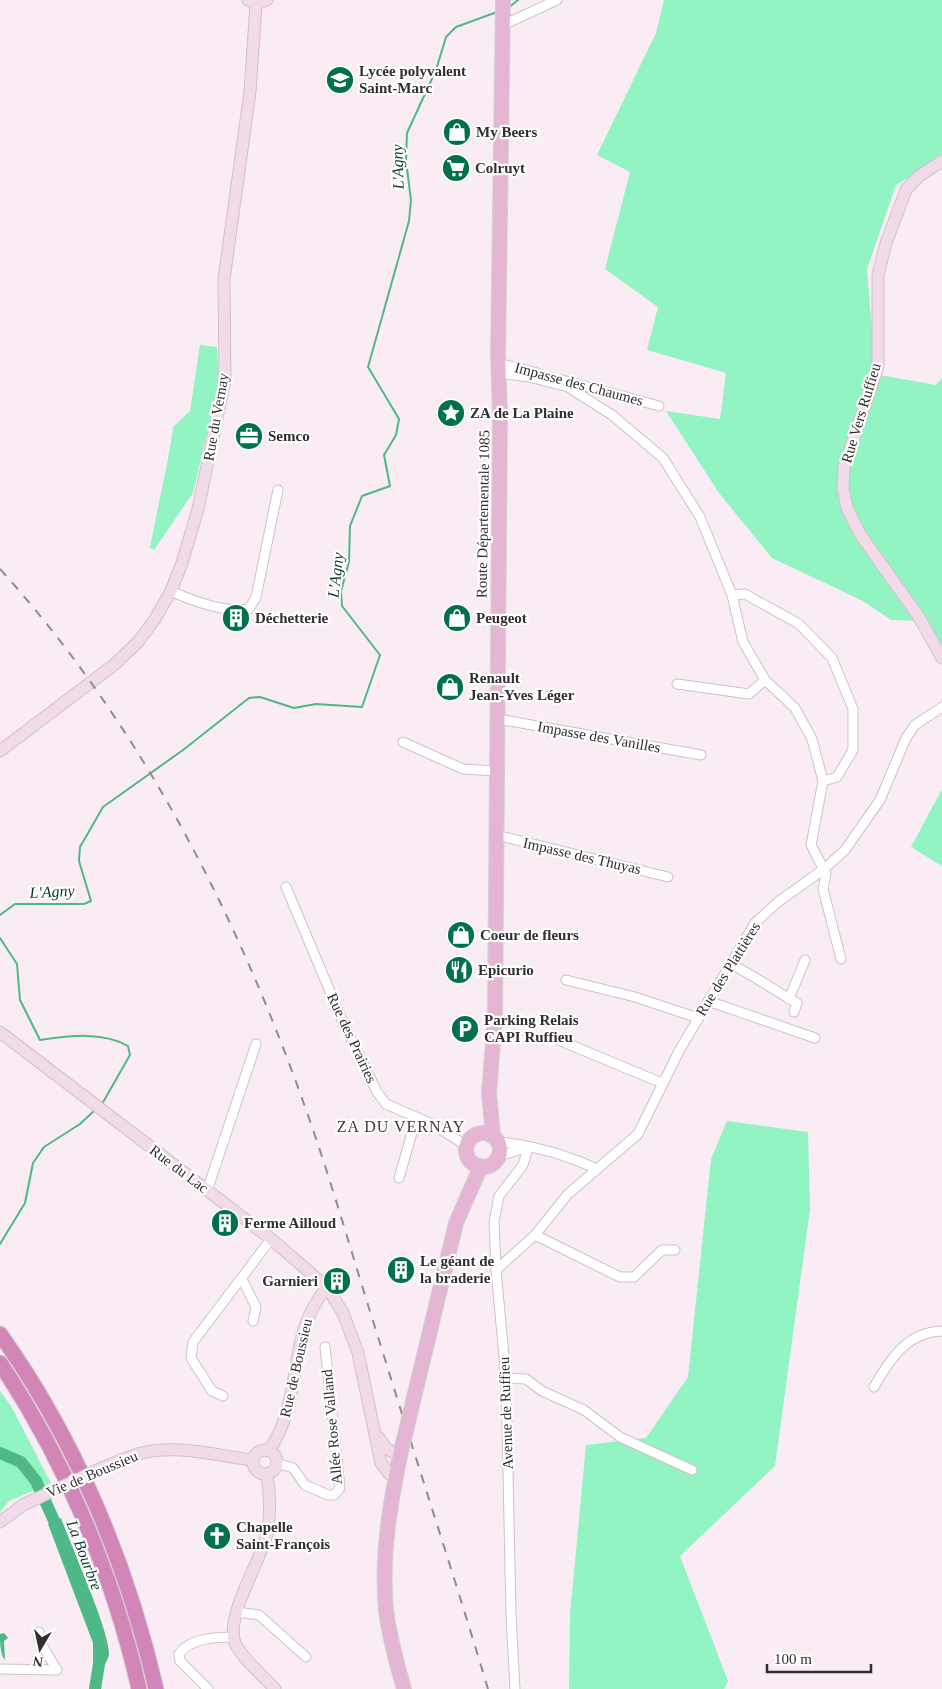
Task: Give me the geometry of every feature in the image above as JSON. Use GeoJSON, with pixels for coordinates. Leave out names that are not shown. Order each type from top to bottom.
{"type":"FeatureCollection","features":[{"type":"Feature","properties":{"kind":"highway"},"geometry":{"type":"LineString","coordinates":[[0,1334],[48,1410],[99,1513],[124,1577],[156,1689]]}},
{"type":"Feature","properties":{"kind":"highway"},"geometry":{"type":"LineString","coordinates":[[0,1363],[36,1422],[84,1521],[107,1580],[139,1689]]}},
{"type":"Feature","properties":{"kind":"main road","name":"Route Départementale 1085"},"geometry":{"type":"LineString","coordinates":[[492,1142],[489,1094],[495,1016],[503,2]]}},
{"type":"Feature","properties":{"kind":"main road"},"geometry":{"type":"LineString","coordinates":[[404,1689],[386,1613],[387,1530],[400,1453],[456,1223],[476,1164],[467,1146],[474,1136],[492,1142],[488,1166],[476,1164]]}},
{"type":"Feature","properties":{"kind":"street"},"geometry":{"type":"LineString","coordinates":[[503,22],[557,0]]}},
{"type":"Feature","properties":{"kind":"street","name":"Rue du Vernay"},"geometry":{"type":"LineString","coordinates":[[0,751],[126,654],[155,619],[171,591],[188,546],[198,509],[225,380],[224,279],[250,92],[257,1]]}},
{"type":"Feature","properties":{"kind":"street","name":"Rue Vers Ruffieu"},"geometry":{"type":"LineString","coordinates":[[942,161],[919,176],[906,190],[886,243],[878,275],[878,366],[844,467],[843,488],[847,508],[860,534],[914,610],[942,658]]}},
{"type":"Feature","properties":{"kind":"street","name":"Impasse des Chaumes"},"geometry":{"type":"LineString","coordinates":[[499,370],[506,365],[659,406]]}},
{"type":"Feature","properties":{"kind":"street"},"geometry":{"type":"LineString","coordinates":[[499,370],[568,387],[612,415],[663,458],[700,517],[732,596],[742,642],[765,680],[794,708],[812,739],[823,781],[811,845],[826,874],[824,889],[841,959]]}},
{"type":"Feature","properties":{"kind":"street"},"geometry":{"type":"LineString","coordinates":[[171,591],[207,604],[239,611],[249,609],[256,597],[278,490]]}},
{"type":"Feature","properties":{"kind":"street"},"geometry":{"type":"LineString","coordinates":[[732,596],[745,594],[799,624],[832,658],[853,708],[853,750],[837,777],[823,781]]}},
{"type":"Feature","properties":{"kind":"street"},"geometry":{"type":"LineString","coordinates":[[677,684],[749,694],[765,680]]}},
{"type":"Feature","properties":{"kind":"street","name":"Rue des Plattières"},"geometry":{"type":"LineString","coordinates":[[496,1270],[535,1235],[568,1194],[638,1134],[662,1083],[698,1018],[755,923],[778,902],[824,869],[845,850],[871,815],[906,738],[915,725],[942,707]]}},
{"type":"Feature","properties":{"kind":"street","name":"Impasse des Vanilles"},"geometry":{"type":"LineString","coordinates":[[498,718],[701,755]]}},
{"type":"Feature","properties":{"kind":"street"},"geometry":{"type":"LineString","coordinates":[[403,742],[463,769],[496,772]]}},
{"type":"Feature","properties":{"kind":"street","name":"Impasse des Thuyas"},"geometry":{"type":"LineString","coordinates":[[496,836],[668,876]]}},
{"type":"Feature","properties":{"kind":"street","name":"Rue des Prairies"},"geometry":{"type":"LineString","coordinates":[[286,887],[345,1027],[372,1085],[386,1104],[432,1124],[467,1146]]}},
{"type":"Feature","properties":{"kind":"street"},"geometry":{"type":"LineString","coordinates":[[789,999],[805,960]]}},
{"type":"Feature","properties":{"kind":"street"},"geometry":{"type":"LineString","coordinates":[[730,964],[760,979],[764,985],[797,1004],[794,1012]]}},
{"type":"Feature","properties":{"kind":"street"},"geometry":{"type":"LineString","coordinates":[[566,980],[635,997],[698,1018]]}},
{"type":"Feature","properties":{"kind":"street"},"geometry":{"type":"LineString","coordinates":[[708,1001],[815,1038]]}},
{"type":"Feature","properties":{"kind":"street","name":"Rue du Lac"},"geometry":{"type":"LineString","coordinates":[[0,1032],[271,1239],[327,1287],[343,1314],[358,1353],[382,1463],[391,1476],[395,1478]]}},
{"type":"Feature","properties":{"kind":"street"},"geometry":{"type":"LineString","coordinates":[[556,1039],[662,1083]]}},
{"type":"Feature","properties":{"kind":"street"},"geometry":{"type":"LineString","coordinates":[[207,1191],[256,1044]]}},
{"type":"Feature","properties":{"kind":"street"},"geometry":{"type":"LineString","coordinates":[[399,1178],[416,1118]]}},
{"type":"Feature","properties":{"kind":"street"},"geometry":{"type":"LineString","coordinates":[[492,1142],[571,1157],[597,1169]]}},
{"type":"Feature","properties":{"kind":"street"},"geometry":{"type":"LineString","coordinates":[[492,1142],[528,1148]]}},
{"type":"Feature","properties":{"kind":"street","name":"Avenue de Ruffieu"},"geometry":{"type":"LineString","coordinates":[[515,1689],[510,1615],[506,1378],[496,1270],[495,1206],[499,1196],[523,1165],[528,1148]]}},
{"type":"Feature","properties":{"kind":"street"},"geometry":{"type":"LineString","coordinates":[[535,1235],[620,1277],[634,1278],[662,1250],[675,1250]]}},
{"type":"Feature","properties":{"kind":"street"},"geometry":{"type":"LineString","coordinates":[[223,1396],[212,1392],[191,1358],[193,1342],[271,1239]]}},
{"type":"Feature","properties":{"kind":"street"},"geometry":{"type":"LineString","coordinates":[[242,1279],[256,1307],[253,1321]]}},
{"type":"Feature","properties":{"kind":"street","name":"Rue de Boussieu"},"geometry":{"type":"LineString","coordinates":[[269,1451],[285,1419],[302,1330],[316,1301],[327,1287]]}},
{"type":"Feature","properties":{"kind":"street"},"geometry":{"type":"LineString","coordinates":[[874,1387],[894,1354],[913,1339],[930,1331],[942,1331]]}},
{"type":"Feature","properties":{"kind":"street","name":"Allée Rose Valland"},"geometry":{"type":"LineString","coordinates":[[276,1463],[293,1468],[305,1485],[328,1495],[334,1495],[340,1488],[325,1347]]}},
{"type":"Feature","properties":{"kind":"street"},"geometry":{"type":"LineString","coordinates":[[506,1378],[526,1379],[542,1391],[584,1410],[620,1437],[692,1470]]}},
{"type":"Feature","properties":{"kind":"street"},"geometry":{"type":"LineString","coordinates":[[376,1435],[387,1449],[400,1453]]}},
{"type":"Feature","properties":{"kind":"street","name":"Vie de Boussieu"},"geometry":{"type":"LineString","coordinates":[[0,1522],[23,1505],[104,1467],[138,1454],[164,1449],[253,1460]]}},
{"type":"Feature","properties":{"kind":"street"},"geometry":{"type":"LineString","coordinates":[[269,1451],[275,1457],[276,1463],[274,1469],[267,1474],[263,1474],[255,1469],[253,1460],[257,1453],[269,1451]]}},
{"type":"Feature","properties":{"kind":"street"},"geometry":{"type":"LineString","coordinates":[[267,1474],[271,1503],[267,1534],[258,1563],[237,1612],[234,1637],[242,1652],[275,1689]]}},
{"type":"Feature","properties":{"kind":"street"},"geometry":{"type":"LineString","coordinates":[[237,1612],[259,1615],[306,1657]]}},
{"type":"Feature","properties":{"kind":"street"},"geometry":{"type":"LineString","coordinates":[[0,1670],[56,1670],[39,1640],[39,1632]]}},
{"type":"Feature","properties":{"kind":"street"},"geometry":{"type":"LineString","coordinates":[[207,1688],[180,1661],[179,1654],[184,1647],[203,1640],[234,1637]]}},
{"type":"Feature","properties":{"kind":"shaded area"},"geometry":{"type":"Polygon","coordinates":[[[664,0],[942,0],[942,158],[896,185],[867,269],[875,366],[880,375],[936,385],[942,378],[942,659],[922,621],[891,620],[863,601],[772,558],[719,493],[666,411],[720,419],[726,373],[647,350],[658,307],[605,269],[630,172],[597,155],[656,33],[664,0]]]}},
{"type":"Feature","properties":{"kind":"shaded area"},"geometry":{"type":"Polygon","coordinates":[[[200,345],[217,347],[219,382],[193,493],[154,550],[150,548],[173,427],[190,411],[200,345]]]}},
{"type":"Feature","properties":{"kind":"shaded area"},"geometry":{"type":"Polygon","coordinates":[[[942,789],[942,866],[911,847],[942,789]]]}},
{"type":"Feature","properties":{"kind":"shaded area"},"geometry":{"type":"Polygon","coordinates":[[[727,1121],[808,1132],[810,1209],[775,1466],[680,1556],[728,1681],[724,1689],[569,1689],[570,1615],[586,1445],[646,1438],[688,1377],[711,1159],[727,1121]]]}},
{"type":"Feature","properties":{"kind":"shaded area"},"geometry":{"type":"Polygon","coordinates":[[[0,1391],[11,1406],[51,1483],[9,1501],[0,1512],[0,1391]]]}},
{"type":"Feature","properties":{"kind":"shaded area"},"geometry":{"type":"Polygon","coordinates":[[[61,1518],[104,1628],[109,1657],[101,1668],[93,1667],[93,1643],[48,1524],[61,1518]]]}},
{"type":"Feature","properties":{"kind":"shaded area"},"geometry":{"type":"Polygon","coordinates":[[[4,1633],[8,1638],[4,1641],[5,1660],[1,1651],[0,1640],[0,1634],[4,1633]]]}},
{"type":"Feature","properties":{"kind":"waterway","name":"L'Agny"},"geometry":{"type":"LineString","coordinates":[[508,8],[518,0]]}},
{"type":"Feature","properties":{"kind":"waterway","name":"L'Agny"},"geometry":{"type":"LineString","coordinates":[[0,915],[15,904],[84,904],[91,901],[79,861],[80,847],[103,807],[183,750],[249,698],[260,697],[294,708],[316,704],[362,707],[380,655],[342,606],[341,591],[349,562],[350,526],[362,496],[390,486],[384,455],[396,435],[399,419],[368,367],[409,221],[411,200],[406,161],[407,133],[436,70],[446,37],[456,27],[497,12]]}},
{"type":"Feature","properties":{"kind":"waterway","name":"L'Agny"},"geometry":{"type":"LineString","coordinates":[[0,938],[17,964],[20,1000],[40,1040],[74,1036],[97,1036],[118,1041],[128,1046],[130,1055],[102,1104]]}},
{"type":"Feature","properties":{"kind":"waterway","name":"L'Agny"},"geometry":{"type":"LineString","coordinates":[[0,1244],[25,1203],[33,1163],[44,1147],[80,1124],[95,1110]]}},
{"type":"Feature","properties":{"kind":"waterway","name":"La Bourbre"},"geometry":{"type":"LineString","coordinates":[[0,1453],[21,1462],[36,1481],[61,1536]]}},
{"type":"Feature","properties":{"kind":"waterway","name":"La Bourbre"},"geometry":{"type":"LineString","coordinates":[[95,1689],[101,1651]]}},
{"type":"Feature","properties":{"kind":"railway"},"geometry":{"type":"LineString","coordinates":[[0,569],[50,628],[96,690],[139,755],[178,821],[214,890],[247,960],[277,1032],[324,1163],[488,1689]]}},
{"type":"Feature","properties":{"kind":"place","name":"Lycée polyvalent Saint-Marc"},"geometry":{"type":"Point","coordinates":[340,80]}},
{"type":"Feature","properties":{"kind":"place","name":"My Beers"},"geometry":{"type":"Point","coordinates":[457,132]}},
{"type":"Feature","properties":{"kind":"place","name":"Colruyt"},"geometry":{"type":"Point","coordinates":[456,168]}},
{"type":"Feature","properties":{"kind":"place","name":"ZA de La Plaine"},"geometry":{"type":"Point","coordinates":[451,413]}},
{"type":"Feature","properties":{"kind":"place","name":"Semco"},"geometry":{"type":"Point","coordinates":[249,436]}},
{"type":"Feature","properties":{"kind":"place","name":"Déchetterie"},"geometry":{"type":"Point","coordinates":[236,618]}},
{"type":"Feature","properties":{"kind":"place","name":"Peugeot"},"geometry":{"type":"Point","coordinates":[457,618]}},
{"type":"Feature","properties":{"kind":"place","name":"Renault Jean-Yves Léger"},"geometry":{"type":"Point","coordinates":[450,687]}},
{"type":"Feature","properties":{"kind":"place","name":"Coeur de fleurs"},"geometry":{"type":"Point","coordinates":[461,935]}},
{"type":"Feature","properties":{"kind":"place","name":"Epicurio"},"geometry":{"type":"Point","coordinates":[459,970]}},
{"type":"Feature","properties":{"kind":"place","name":"Parking Relais CAPI Ruffieu"},"geometry":{"type":"Point","coordinates":[465,1029]}},
{"type":"Feature","properties":{"kind":"place","name":"Ferme Ailloud"},"geometry":{"type":"Point","coordinates":[225,1223]}},
{"type":"Feature","properties":{"kind":"place","name":"Le géant de la braderie"},"geometry":{"type":"Point","coordinates":[401,1270]}},
{"type":"Feature","properties":{"kind":"place","name":"Garnieri"},"geometry":{"type":"Point","coordinates":[337,1281]}},
{"type":"Feature","properties":{"kind":"place","name":"Chapelle Saint-François"},"geometry":{"type":"Point","coordinates":[217,1536]}},
{"type":"Feature","properties":{"kind":"district","name":"ZA DU VERNAY"},"geometry":{"type":"Point","coordinates":[401,1126]}}]}
